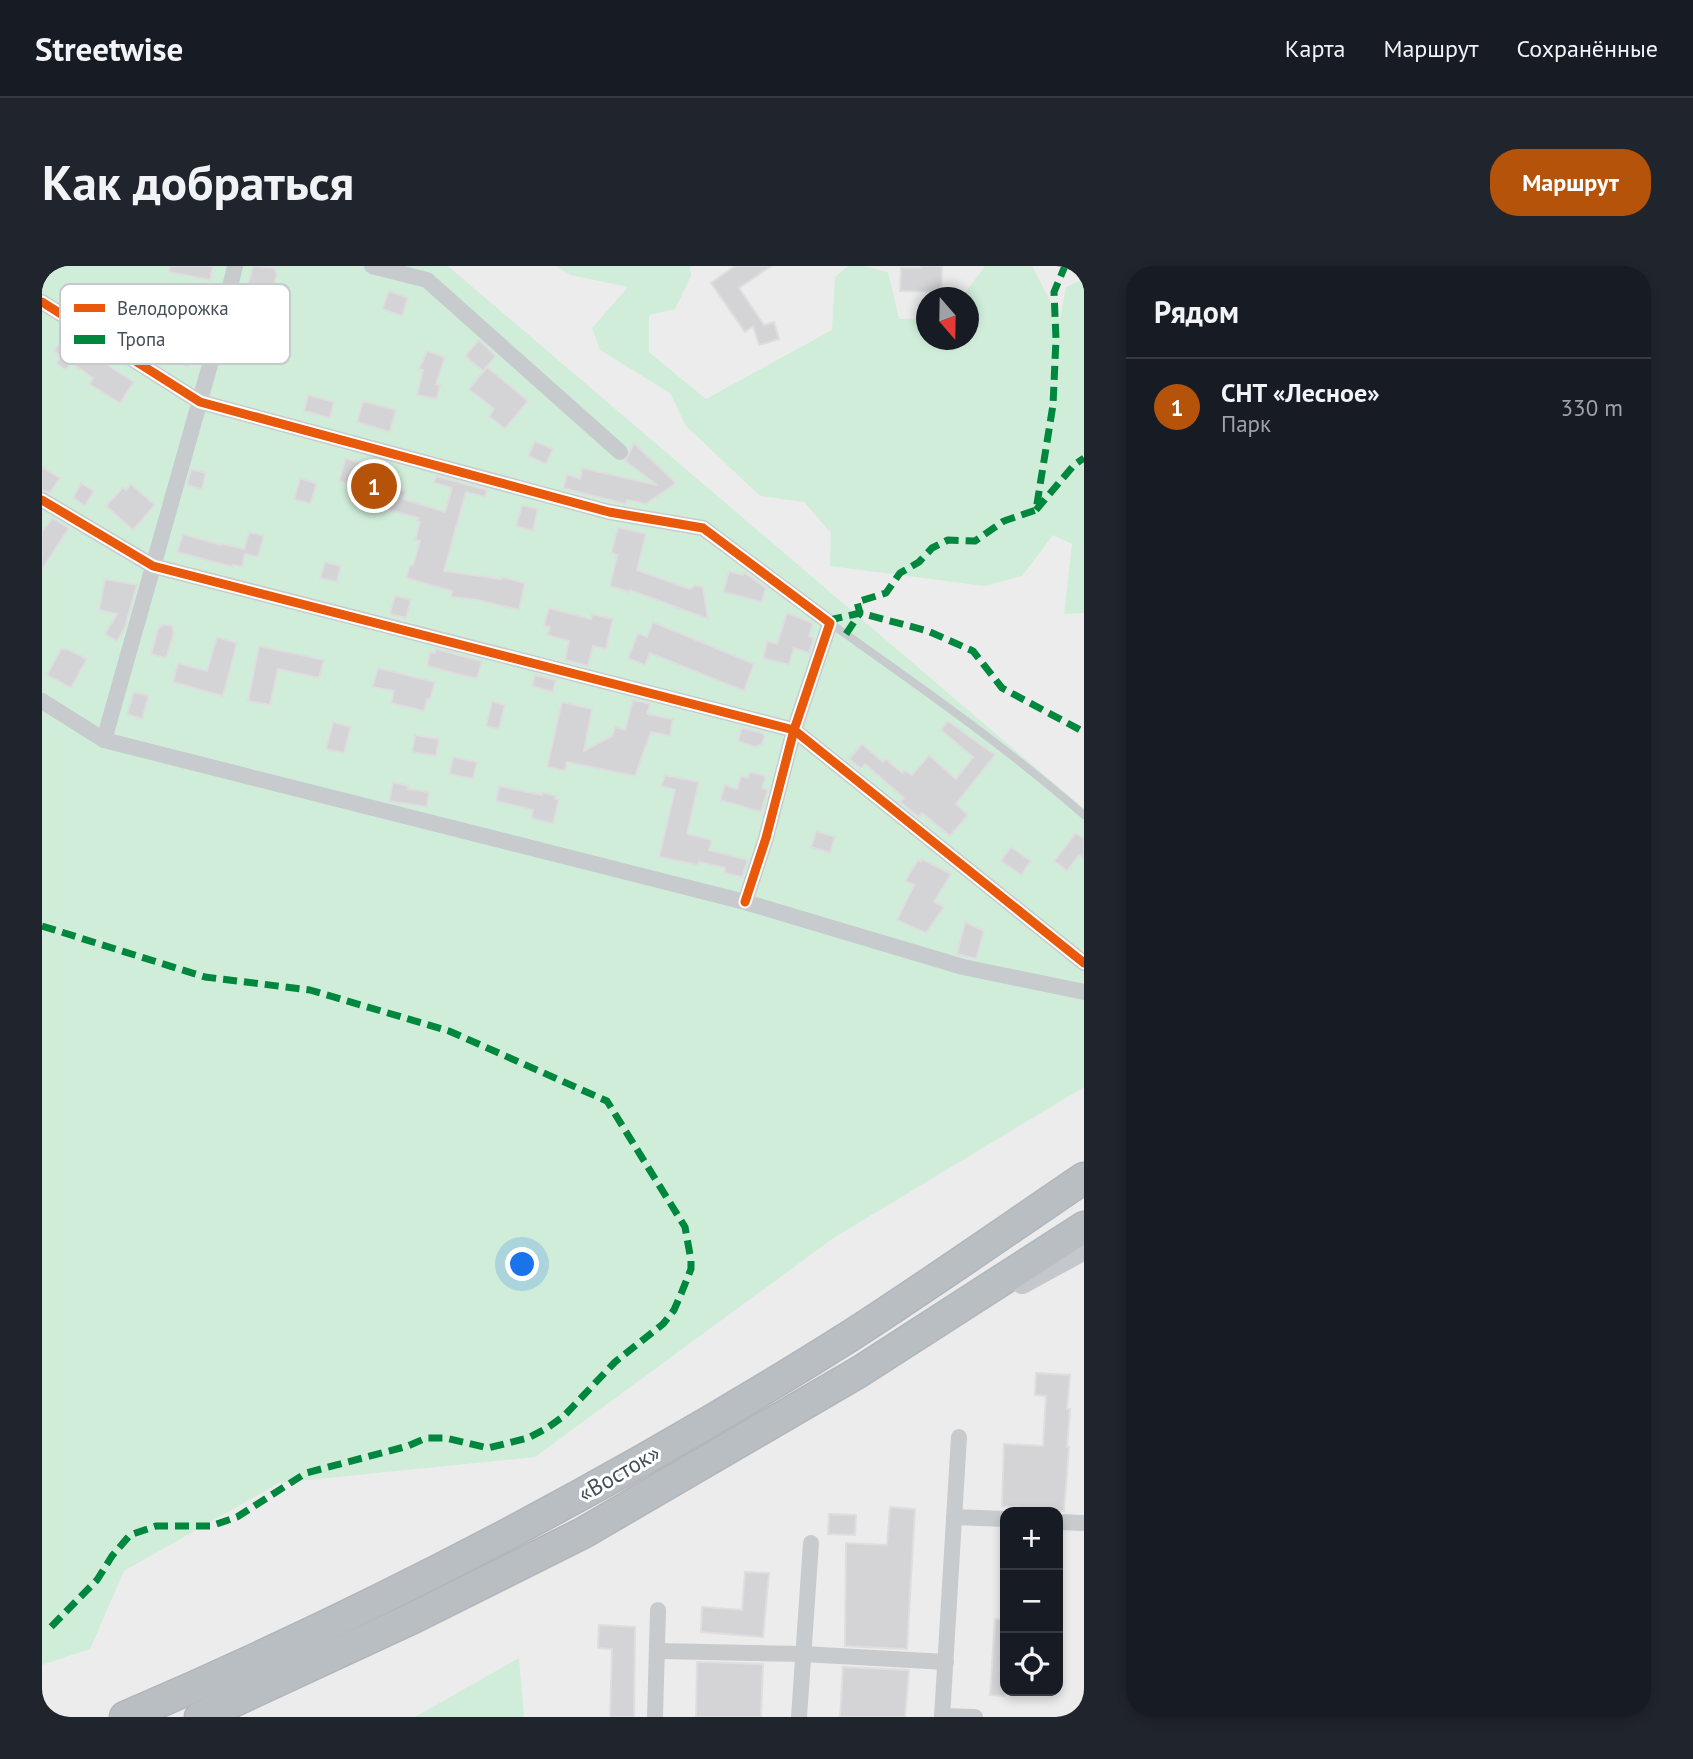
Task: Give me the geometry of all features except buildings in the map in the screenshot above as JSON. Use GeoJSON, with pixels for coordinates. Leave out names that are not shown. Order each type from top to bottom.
{"type":"FeatureCollection","features":[{"type":"Feature","properties":{"kind":"highway","name":"«Восток»"},"geometry":{"type":"LineString","coordinates":[[125,1717],[224,1675],[426,1578],[569,1502],[850,1335],[1084,1178]]}},
{"type":"Feature","properties":{"kind":"highway","name":"«Восток»"},"geometry":{"type":"LineString","coordinates":[[200,1717],[415,1617],[583,1532],[859,1372],[1084,1227]]}},
{"type":"Feature","properties":{"kind":"main road"},"geometry":{"type":"LineString","coordinates":[[859,1372],[1084,1248]]}},
{"type":"Feature","properties":{"kind":"street"},"geometry":{"type":"LineString","coordinates":[[231,284],[235,266]]}},
{"type":"Feature","properties":{"kind":"street"},"geometry":{"type":"LineString","coordinates":[[372,266],[427,280],[620,452]]}},
{"type":"Feature","properties":{"kind":"street"},"geometry":{"type":"LineString","coordinates":[[42,302],[60,313]]}},
{"type":"Feature","properties":{"kind":"street"},"geometry":{"type":"LineString","coordinates":[[140,364],[200,402],[609,512],[702,528],[830,623],[794,730],[746,902]]}},
{"type":"Feature","properties":{"kind":"street"},"geometry":{"type":"LineString","coordinates":[[104,740],[210,364]]}},
{"type":"Feature","properties":{"kind":"street"},"geometry":{"type":"LineString","coordinates":[[42,499],[153,566],[794,730],[1084,963]]}},
{"type":"Feature","properties":{"kind":"street"},"geometry":{"type":"LineString","coordinates":[[42,701],[104,740],[746,902],[963,967],[1084,992]]}},
{"type":"Feature","properties":{"kind":"street"},"geometry":{"type":"LineString","coordinates":[[959,1437],[942,1716],[975,1717]]}},
{"type":"Feature","properties":{"kind":"street"},"geometry":{"type":"LineString","coordinates":[[954,1517],[1000,1519]]}},
{"type":"Feature","properties":{"kind":"street"},"geometry":{"type":"LineString","coordinates":[[1063,1522],[1084,1523]]}},
{"type":"Feature","properties":{"kind":"street"},"geometry":{"type":"LineString","coordinates":[[799,1717],[811,1543]]}},
{"type":"Feature","properties":{"kind":"street"},"geometry":{"type":"LineString","coordinates":[[655,1717],[658,1610]]}},
{"type":"Feature","properties":{"kind":"street"},"geometry":{"type":"LineString","coordinates":[[658,1651],[803,1654],[946,1662]]}},
{"type":"Feature","properties":{"kind":"lane"},"geometry":{"type":"LineString","coordinates":[[830,623],[990,739],[1052,786],[1084,815]]}},
{"type":"Feature","properties":{"kind":"green space"},"geometry":{"type":"Polygon","coordinates":[[[42,266],[448,266],[1084,809],[1084,1087],[835,1237],[535,1457],[279,1483],[124,1571],[90,1649],[42,1665],[42,266]]]}},
{"type":"Feature","properties":{"kind":"green space"},"geometry":{"type":"Polygon","coordinates":[[[555,266],[690,266],[691,276],[675,309],[649,315],[649,352],[706,399],[832,330],[835,277],[848,266],[864,266],[888,272],[899,319],[916,318],[916,350],[979,350],[979,287],[969,287],[985,266],[1032,266],[1060,319],[1066,287],[1084,279],[1084,613],[1064,614],[1072,544],[1053,535],[1022,576],[985,586],[830,566],[831,533],[804,502],[760,496],[686,426],[670,393],[600,350],[592,328],[628,287],[571,275],[555,266]]]}},
{"type":"Feature","properties":{"kind":"green space"},"geometry":{"type":"Polygon","coordinates":[[[519,1658],[524,1717],[415,1717],[519,1658]]]}},
{"type":"Feature","properties":{"kind":"marked path"},"geometry":{"type":"LineString","coordinates":[[846,634],[860,613],[857,602],[886,593],[900,573],[919,562],[932,548],[948,540],[975,541],[1004,521],[1036,510],[1053,405],[1056,339],[1054,292],[1065,266]]}},
{"type":"Feature","properties":{"kind":"marked path"},"geometry":{"type":"LineString","coordinates":[[1036,510],[1074,465],[1084,458]]}},
{"type":"Feature","properties":{"kind":"marked path"},"geometry":{"type":"LineString","coordinates":[[830,623],[834,619],[860,613],[928,631],[973,651],[1002,688],[1084,732]]}},
{"type":"Feature","properties":{"kind":"marked path"},"geometry":{"type":"LineString","coordinates":[[42,926],[205,977],[310,990],[449,1031],[607,1101],[685,1227],[691,1260],[691,1269],[681,1294],[674,1310],[663,1324],[615,1362],[564,1416],[547,1428],[528,1438],[488,1448],[446,1438],[426,1438],[408,1446],[306,1473],[237,1517],[211,1526],[156,1526],[130,1535],[97,1580],[49,1629]]}},
{"type":"Feature","properties":{"kind":"cycle path"},"geometry":{"type":"LineString","coordinates":[[42,302],[60,313]]}},
{"type":"Feature","properties":{"kind":"cycle path"},"geometry":{"type":"LineString","coordinates":[[140,364],[200,402],[609,512],[703,528],[830,623],[794,730],[766,838],[745,902]]}},
{"type":"Feature","properties":{"kind":"cycle path"},"geometry":{"type":"LineString","coordinates":[[42,500],[153,566],[794,730],[1084,963]]}},
{"type":"Feature","properties":{"kind":"place","name":"СНТ «Лесное»"},"geometry":{"type":"Point","coordinates":[374,486]}}]}
